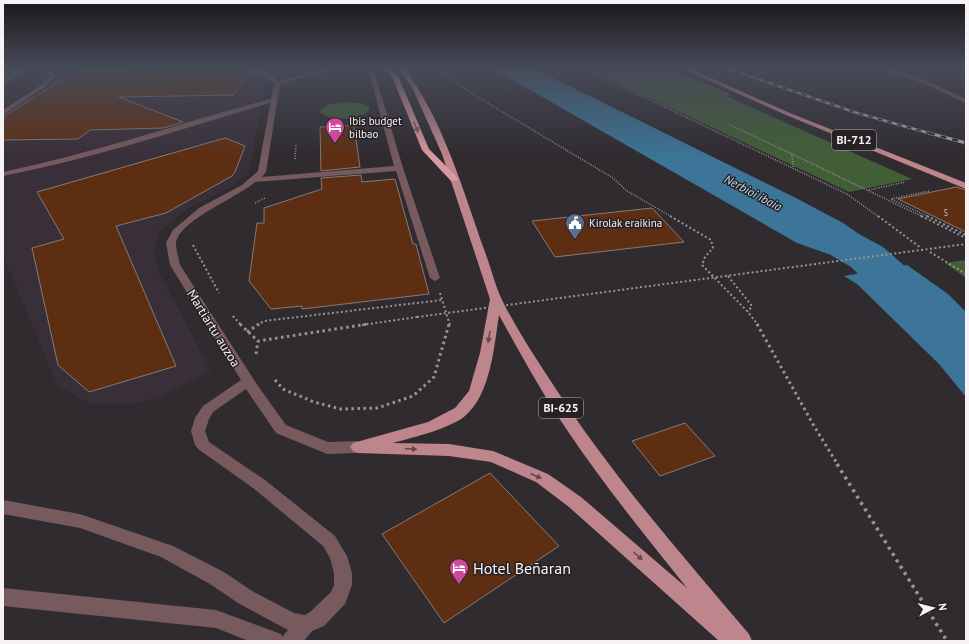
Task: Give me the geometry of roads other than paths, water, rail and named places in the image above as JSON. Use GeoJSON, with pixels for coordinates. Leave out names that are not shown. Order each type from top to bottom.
{"type":"FeatureCollection","features":[{"type":"Feature","properties":{"kind":"highway"},"geometry":{"type":"LineString","coordinates":[[404,98],[426,150],[454,179]]}},
{"type":"Feature","properties":{"kind":"main road","name":"BI-625"},"geometry":{"type":"LineString","coordinates":[[420,98],[446,154],[496,299],[530,360],[574,429],[657,538],[742,641]]}},
{"type":"Feature","properties":{"kind":"main road","name":"BI-712"},"geometry":{"type":"LineString","coordinates":[[752,98],[963,185]]}},
{"type":"Feature","properties":{"kind":"main road"},"geometry":{"type":"LineString","coordinates":[[358,447],[433,426],[460,412],[476,392],[486,353],[496,299]]}},
{"type":"Feature","properties":{"kind":"main road"},"geometry":{"type":"LineString","coordinates":[[358,447],[448,450],[493,457],[542,478],[575,502],[734,641]]}},
{"type":"Feature","properties":{"kind":"street"},"geometry":{"type":"LineString","coordinates":[[3,113],[25,98]]}},
{"type":"Feature","properties":{"kind":"street"},"geometry":{"type":"LineString","coordinates":[[379,98],[399,168],[435,278]]}},
{"type":"Feature","properties":{"kind":"street"},"geometry":{"type":"LineString","coordinates":[[3,174],[33,168],[180,128],[274,100]]}},
{"type":"Feature","properties":{"kind":"street","name":"Martiartu auzoa"},"geometry":{"type":"LineString","coordinates":[[274,100],[262,172],[245,187],[202,210],[176,232],[171,243],[175,265],[248,382],[281,429],[327,448],[358,447]]}},
{"type":"Feature","properties":{"kind":"street"},"geometry":{"type":"LineString","coordinates":[[253,180],[399,168]]}},
{"type":"Feature","properties":{"kind":"street"},"geometry":{"type":"LineString","coordinates":[[3,507],[80,521],[167,551],[217,578],[245,597],[292,622],[305,624],[317,620],[338,598],[343,585],[343,573],[338,556],[329,541],[259,484],[203,445],[198,431],[202,418],[208,409],[248,382]]}},
{"type":"Feature","properties":{"kind":"street"},"geometry":{"type":"LineString","coordinates":[[3,598],[216,619],[274,641]]}},
{"type":"Feature","properties":{"kind":"street"},"geometry":{"type":"LineString","coordinates":[[291,641],[305,624]]}},
{"type":"Feature","properties":{"kind":"water"},"geometry":{"type":"Polygon","coordinates":[[[544,98],[594,98],[794,197],[843,223],[881,249],[828,254],[797,243],[544,98]]]}},
{"type":"Feature","properties":{"kind":"water"},"geometry":{"type":"Polygon","coordinates":[[[907,265],[948,294],[966,312],[966,397],[939,364],[857,284],[844,276],[907,265]]]}},
{"type":"Feature","properties":{"kind":"waterway","name":"Nerbioi ibaia"},"geometry":{"type":"LineString","coordinates":[[794,216],[867,257],[966,349]]}},
{"type":"Feature","properties":{"kind":"railway"},"geometry":{"type":"LineString","coordinates":[[813,98],[854,112],[932,134]]}},
{"type":"Feature","properties":{"kind":"railway"},"geometry":{"type":"LineString","coordinates":[[929,133],[966,143]]}},
{"type":"Feature","properties":{"kind":"place","name":"Ibis budget bilbao"},"geometry":{"type":"Point","coordinates":[335,144]}},
{"type":"Feature","properties":{"kind":"place","name":"Kirolak eraikina"},"geometry":{"type":"Point","coordinates":[575,240]}},
{"type":"Feature","properties":{"kind":"place","name":"Hotel Beñaran"},"geometry":{"type":"Point","coordinates":[459,585]}}]}
